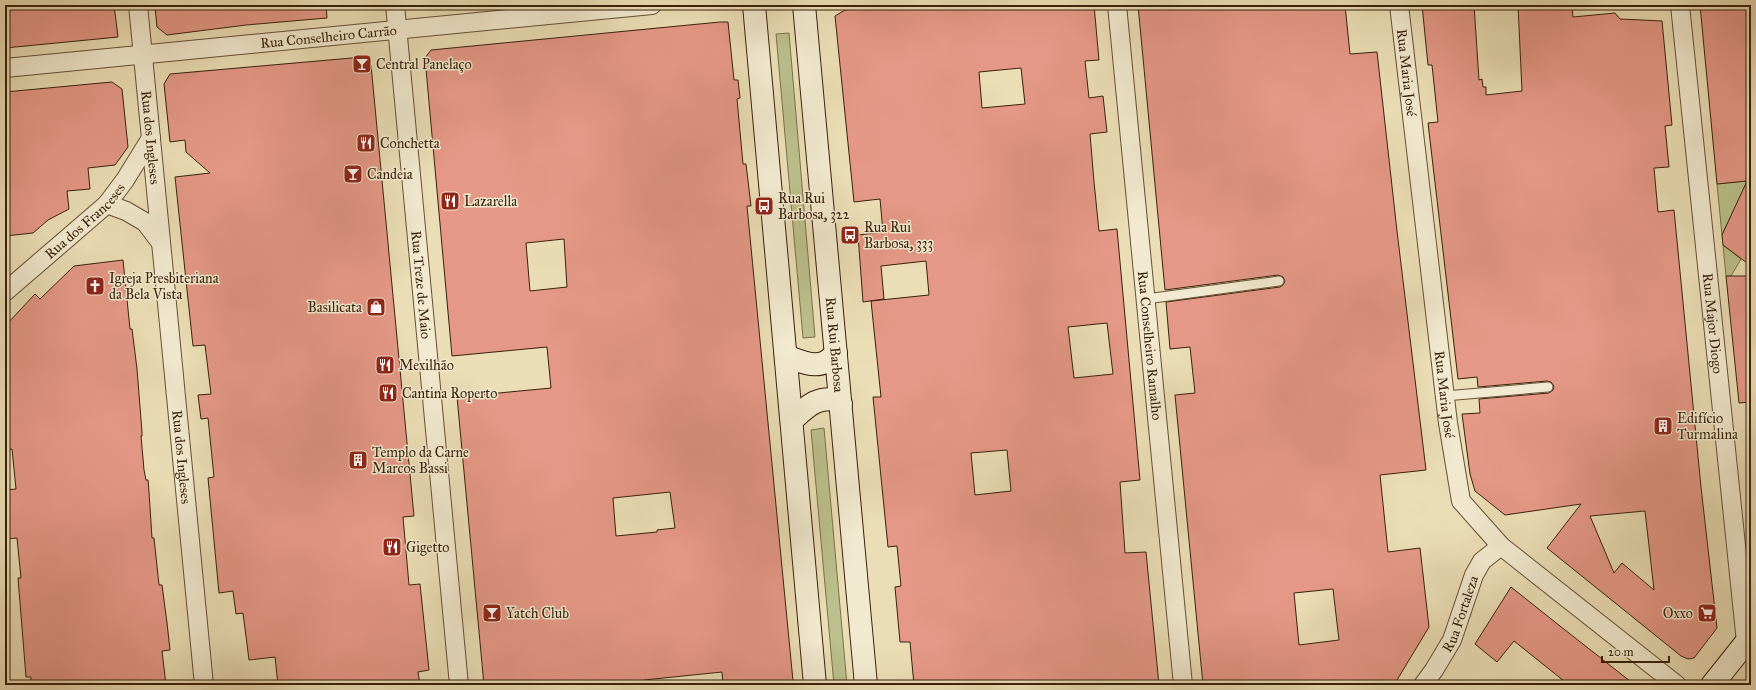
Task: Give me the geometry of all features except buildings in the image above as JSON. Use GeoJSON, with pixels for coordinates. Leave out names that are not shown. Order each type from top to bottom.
{"type":"FeatureCollection","features":[{"type":"Feature","properties":{"kind":"main road"},"geometry":{"type":"LineString","coordinates":[[754,5],[815,685]]}},
{"type":"Feature","properties":{"kind":"main road","name":"Rua Rui Barbosa"},"geometry":{"type":"LineString","coordinates":[[804,5],[866,685]]}},
{"type":"Feature","properties":{"kind":"main road"},"geometry":{"type":"LineString","coordinates":[[786,356],[814,365],[823,364],[830,360],[836,353]]}},
{"type":"Feature","properties":{"kind":"main road"},"geometry":{"type":"LineString","coordinates":[[792,420],[817,400],[827,398],[838,400],[841,404]]}},
{"type":"Feature","properties":{"kind":"main road"},"geometry":{"type":"LineString","coordinates":[[1712,685],[1749,639]]}},
{"type":"Feature","properties":{"kind":"street","name":"Rua dos Ingleses"},"geometry":{"type":"LineString","coordinates":[[138,5],[206,680]]}},
{"type":"Feature","properties":{"kind":"street","name":"Rua Treze de Maio"},"geometry":{"type":"LineString","coordinates":[[395,5],[459,685]]}},
{"type":"Feature","properties":{"kind":"street","name":"Rua Conselheiro Carrão"},"geometry":{"type":"LineString","coordinates":[[5,68],[652,5]]}},
{"type":"Feature","properties":{"kind":"street","name":"Rua Conselheiro Ramalho"},"geometry":{"type":"LineString","coordinates":[[1117,5],[1183,685]]}},
{"type":"Feature","properties":{"kind":"street","name":"Rua Maria José"},"geometry":{"type":"LineString","coordinates":[[1399,5],[1445,396],[1454,468],[1461,501],[1501,546],[1676,685]]}},
{"type":"Feature","properties":{"kind":"street","name":"Rua Major Diogo"},"geometry":{"type":"LineString","coordinates":[[1680,5],[1749,639]]}},
{"type":"Feature","properties":{"kind":"street","name":"Rua dos Franceses"},"geometry":{"type":"LineString","coordinates":[[5,292],[107,204],[125,180],[151,138]]}},
{"type":"Feature","properties":{"kind":"street"},"geometry":{"type":"LineString","coordinates":[[107,204],[126,211],[145,222],[162,243]]}},
{"type":"Feature","properties":{"kind":"street","name":"Rua Fortaleza"},"geometry":{"type":"LineString","coordinates":[[1423,685],[1452,640],[1474,575],[1482,561],[1501,546]]}},
{"type":"Feature","properties":{"kind":"lane"},"geometry":{"type":"LineString","coordinates":[[1146,299],[1279,281]]}},
{"type":"Feature","properties":{"kind":"lane"},"geometry":{"type":"LineString","coordinates":[[1445,396],[1548,387]]}},
{"type":"Feature","properties":{"kind":"green space"},"geometry":{"type":"Polygon","coordinates":[[[789,33],[815,337],[803,338],[776,34],[789,33]]]}},
{"type":"Feature","properties":{"kind":"green space"},"geometry":{"type":"Polygon","coordinates":[[[1751,180],[1740,197],[1722,235],[1717,184],[1751,180]]]}},
{"type":"Feature","properties":{"kind":"green space"},"geometry":{"type":"Polygon","coordinates":[[[1723,245],[1741,259],[1731,276],[1726,276],[1723,245]]]}},
{"type":"Feature","properties":{"kind":"green space"},"geometry":{"type":"Polygon","coordinates":[[[824,428],[847,685],[834,685],[811,430],[824,428]]]}},
{"type":"Feature","properties":{"kind":"place","name":"Central Panelaço"},"geometry":{"type":"Point","coordinates":[362,64]}},
{"type":"Feature","properties":{"kind":"place","name":"Conchetta"},"geometry":{"type":"Point","coordinates":[366,143]}},
{"type":"Feature","properties":{"kind":"place","name":"Candeia"},"geometry":{"type":"Point","coordinates":[353,174]}},
{"type":"Feature","properties":{"kind":"place","name":"Lazarella"},"geometry":{"type":"Point","coordinates":[450,201]}},
{"type":"Feature","properties":{"kind":"place","name":"Rua Rui Barbosa, 322"},"geometry":{"type":"Point","coordinates":[764,206]}},
{"type":"Feature","properties":{"kind":"place","name":"Rua Rui Barbosa, 333"},"geometry":{"type":"Point","coordinates":[850,235]}},
{"type":"Feature","properties":{"kind":"place","name":"Igreja Presbiteriana da Bela Vista"},"geometry":{"type":"Point","coordinates":[95,286]}},
{"type":"Feature","properties":{"kind":"place","name":"Basilicata"},"geometry":{"type":"Point","coordinates":[376,307]}},
{"type":"Feature","properties":{"kind":"place","name":"Mexilhão"},"geometry":{"type":"Point","coordinates":[385,365]}},
{"type":"Feature","properties":{"kind":"place","name":"Cantina Roperto"},"geometry":{"type":"Point","coordinates":[388,393]}},
{"type":"Feature","properties":{"kind":"place","name":"Edifício Turmalina"},"geometry":{"type":"Point","coordinates":[1663,426]}},
{"type":"Feature","properties":{"kind":"place","name":"Templo da Carne Marcos Bassi"},"geometry":{"type":"Point","coordinates":[358,460]}},
{"type":"Feature","properties":{"kind":"place","name":"Gigetto"},"geometry":{"type":"Point","coordinates":[392,547]}},
{"type":"Feature","properties":{"kind":"place","name":"Yatch Club"},"geometry":{"type":"Point","coordinates":[492,613]}},
{"type":"Feature","properties":{"kind":"place","name":"Oxxo"},"geometry":{"type":"Point","coordinates":[1707,613]}}]}
